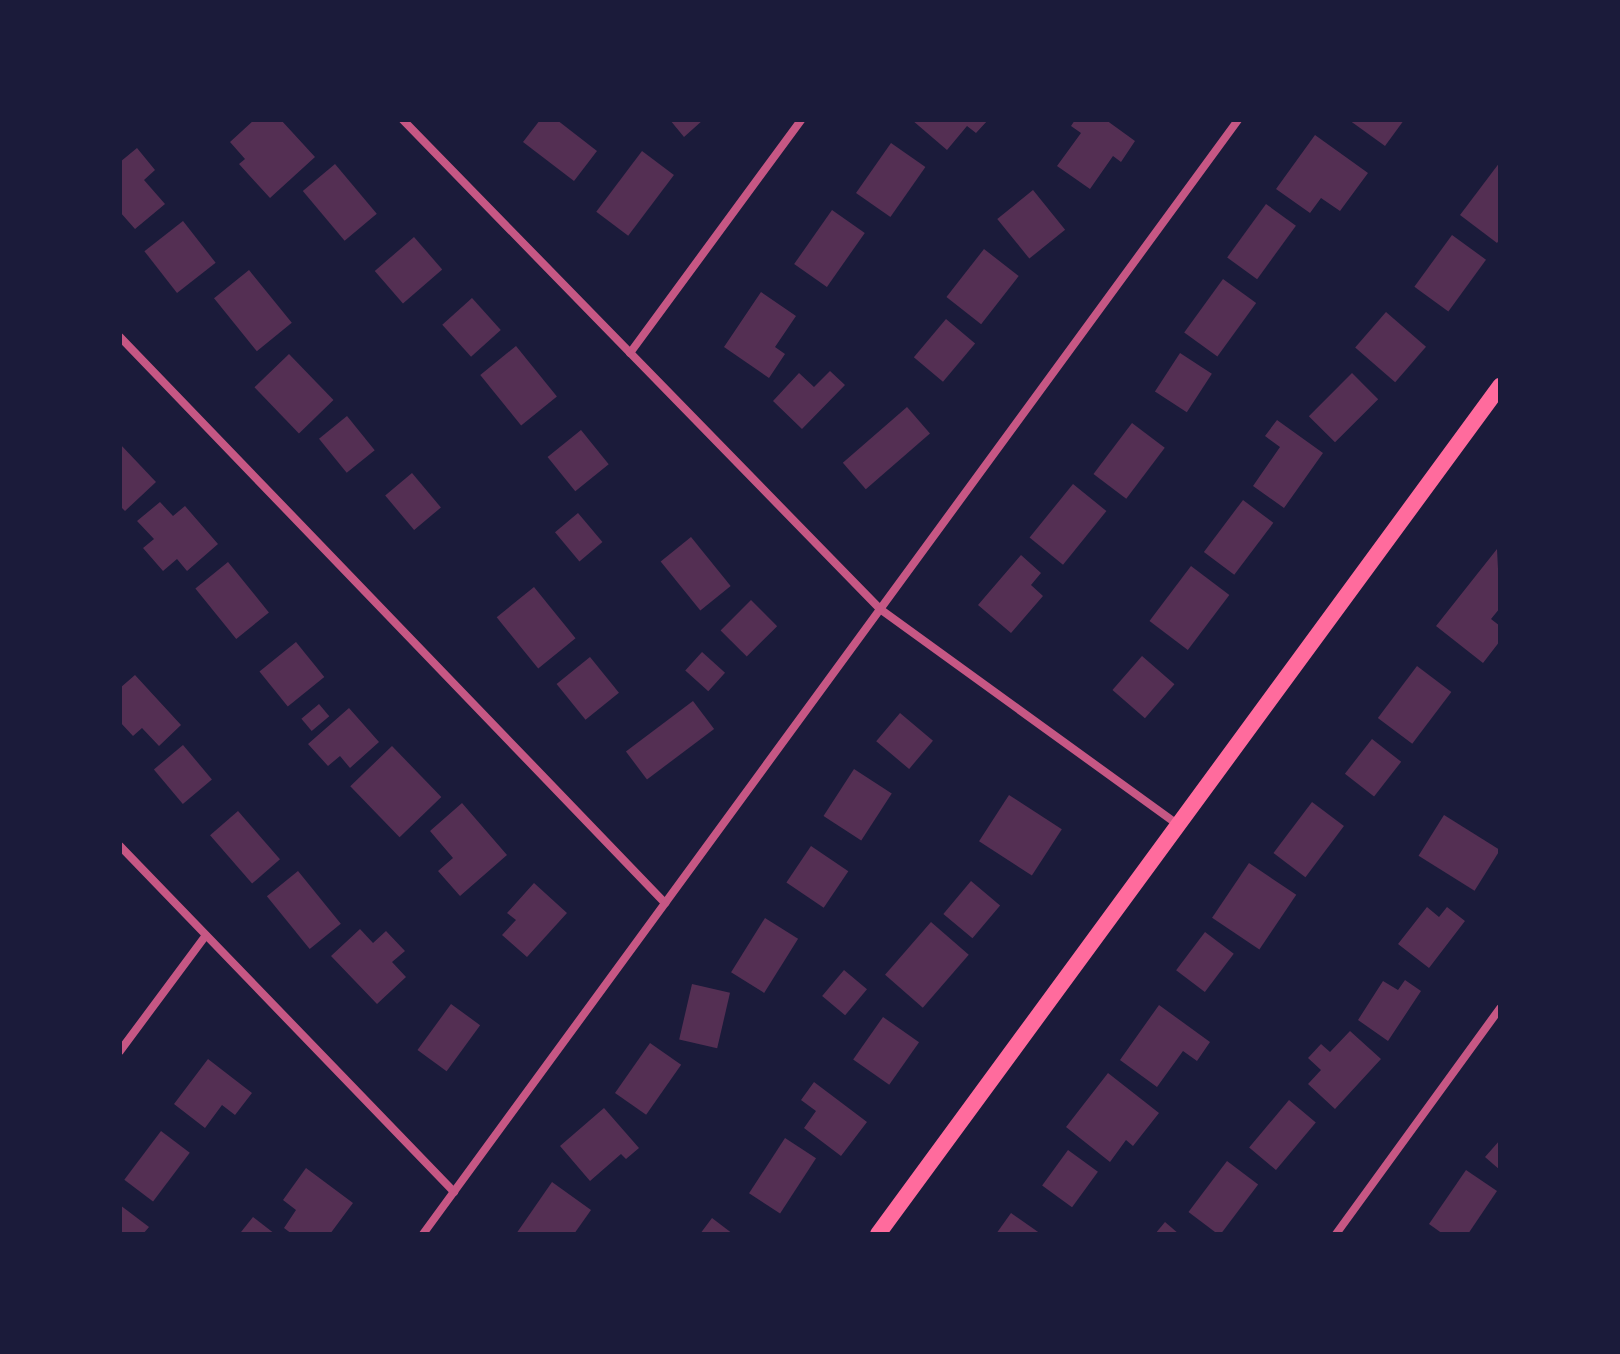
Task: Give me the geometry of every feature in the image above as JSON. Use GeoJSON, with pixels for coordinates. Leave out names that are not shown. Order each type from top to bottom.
{"type":"FeatureCollection","features":[{"type":"Feature","properties":{"kind":"main road"},"geometry":{"type":"LineString","coordinates":[[878,1234],[1500,386]]}},
{"type":"Feature","properties":{"kind":"street"},"geometry":{"type":"LineString","coordinates":[[403,120],[880,609],[1178,825]]}},
{"type":"Feature","properties":{"kind":"street"},"geometry":{"type":"LineString","coordinates":[[630,353],[801,120]]}},
{"type":"Feature","properties":{"kind":"street"},"geometry":{"type":"LineString","coordinates":[[423,1234],[1238,120]]}},
{"type":"Feature","properties":{"kind":"street"},"geometry":{"type":"LineString","coordinates":[[120,337],[665,903]]}},
{"type":"Feature","properties":{"kind":"street"},"geometry":{"type":"LineString","coordinates":[[120,846],[454,1192]]}},
{"type":"Feature","properties":{"kind":"street"},"geometry":{"type":"LineString","coordinates":[[120,1051],[206,935]]}},
{"type":"Feature","properties":{"kind":"street"},"geometry":{"type":"LineString","coordinates":[[1336,1234],[1500,1008]]}},
{"type":"Feature","properties":{"kind":"building"},"geometry":{"type":"Polygon","coordinates":[[[254,120],[281,120],[315,157],[270,198],[239,164],[245,159],[230,142],[254,120]]]}},
{"type":"Feature","properties":{"kind":"building"},"geometry":{"type":"Polygon","coordinates":[[[540,120],[557,120],[597,151],[574,181],[523,142],[540,120]]]}},
{"type":"Feature","properties":{"kind":"building"},"geometry":{"type":"Polygon","coordinates":[[[670,120],[703,120],[684,137],[670,120]]]}},
{"type":"Feature","properties":{"kind":"building"},"geometry":{"type":"Polygon","coordinates":[[[912,120],[988,120],[976,133],[967,126],[947,150],[912,120]]]}},
{"type":"Feature","properties":{"kind":"building"},"geometry":{"type":"Polygon","coordinates":[[[1075,120],[1106,120],[1135,141],[1121,162],[1113,156],[1090,189],[1057,166],[1081,133],[1071,126],[1075,120]]]}},
{"type":"Feature","properties":{"kind":"building"},"geometry":{"type":"Polygon","coordinates":[[[1349,120],[1404,120],[1385,146],[1349,120]]]}},
{"type":"Feature","properties":{"kind":"building"},"geometry":{"type":"Polygon","coordinates":[[[1315,135],[1368,173],[1340,211],[1321,198],[1310,213],[1276,189],[1315,135]]]}},
{"type":"Feature","properties":{"kind":"building"},"geometry":{"type":"Polygon","coordinates":[[[891,143],[925,167],[890,217],[856,193],[891,143]]]}},
{"type":"Feature","properties":{"kind":"building"},"geometry":{"type":"Polygon","coordinates":[[[137,148],[155,170],[144,180],[165,204],[135,229],[120,212],[120,162],[137,148]]]}},
{"type":"Feature","properties":{"kind":"building"},"geometry":{"type":"Polygon","coordinates":[[[642,151],[674,175],[628,236],[596,212],[642,151]]]}},
{"type":"Feature","properties":{"kind":"building"},"geometry":{"type":"Polygon","coordinates":[[[1500,162],[1500,239],[1497,243],[1460,215],[1500,162]]]}},
{"type":"Feature","properties":{"kind":"building"},"geometry":{"type":"Polygon","coordinates":[[[335,164],[377,214],[345,241],[303,191],[335,164]]]}},
{"type":"Feature","properties":{"kind":"building"},"geometry":{"type":"Polygon","coordinates":[[[1033,190],[1065,230],[1029,259],[997,219],[1033,190]]]}},
{"type":"Feature","properties":{"kind":"building"},"geometry":{"type":"Polygon","coordinates":[[[1266,204],[1296,226],[1257,279],[1227,257],[1266,204]]]}},
{"type":"Feature","properties":{"kind":"building"},"geometry":{"type":"Polygon","coordinates":[[[832,210],[865,233],[827,287],[794,264],[832,210]]]}},
{"type":"Feature","properties":{"kind":"building"},"geometry":{"type":"Polygon","coordinates":[[[183,221],[216,263],[177,293],[144,251],[183,221]]]}},
{"type":"Feature","properties":{"kind":"building"},"geometry":{"type":"Polygon","coordinates":[[[1452,235],[1486,260],[1448,311],[1414,287],[1452,235]]]}},
{"type":"Feature","properties":{"kind":"building"},"geometry":{"type":"Polygon","coordinates":[[[414,237],[442,269],[403,304],[375,271],[414,237]]]}},
{"type":"Feature","properties":{"kind":"building"},"geometry":{"type":"Polygon","coordinates":[[[984,249],[1019,276],[981,324],[946,297],[984,249]]]}},
{"type":"Feature","properties":{"kind":"building"},"geometry":{"type":"Polygon","coordinates":[[[249,270],[292,323],[257,351],[214,298],[249,270]]]}},
{"type":"Feature","properties":{"kind":"building"},"geometry":{"type":"Polygon","coordinates":[[[1223,279],[1256,303],[1217,356],[1184,332],[1223,279]]]}},
{"type":"Feature","properties":{"kind":"building"},"geometry":{"type":"Polygon","coordinates":[[[761,292],[796,316],[775,347],[785,354],[769,378],[724,347],[761,292]]]}},
{"type":"Feature","properties":{"kind":"building"},"geometry":{"type":"Polygon","coordinates":[[[472,298],[501,330],[471,357],[442,325],[472,298]]]}},
{"type":"Feature","properties":{"kind":"building"},"geometry":{"type":"Polygon","coordinates":[[[1386,312],[1426,347],[1395,382],[1355,347],[1386,312]]]}},
{"type":"Feature","properties":{"kind":"building"},"geometry":{"type":"Polygon","coordinates":[[[946,319],[975,343],[943,382],[914,357],[946,319]]]}},
{"type":"Feature","properties":{"kind":"building"},"geometry":{"type":"Polygon","coordinates":[[[516,346],[557,397],[521,425],[480,375],[516,346]]]}},
{"type":"Feature","properties":{"kind":"building"},"geometry":{"type":"Polygon","coordinates":[[[1180,353],[1212,374],[1187,412],[1155,392],[1180,353]]]}},
{"type":"Feature","properties":{"kind":"building"},"geometry":{"type":"Polygon","coordinates":[[[289,354],[333,400],[299,433],[254,387],[289,354]]]}},
{"type":"Feature","properties":{"kind":"building"},"geometry":{"type":"Polygon","coordinates":[[[830,371],[845,385],[802,429],[773,401],[799,373],[814,387],[830,371]]]}},
{"type":"Feature","properties":{"kind":"building"},"geometry":{"type":"Polygon","coordinates":[[[1352,373],[1378,399],[1335,442],[1309,416],[1352,373]]]}},
{"type":"Feature","properties":{"kind":"building"},"geometry":{"type":"Polygon","coordinates":[[[907,407],[930,433],[866,489],[843,463],[907,407]]]}},
{"type":"Feature","properties":{"kind":"building"},"geometry":{"type":"Polygon","coordinates":[[[347,416],[375,450],[347,473],[319,439],[347,416]]]}},
{"type":"Feature","properties":{"kind":"building"},"geometry":{"type":"Polygon","coordinates":[[[1277,420],[1323,453],[1284,508],[1253,486],[1280,447],[1265,436],[1277,420]]]}},
{"type":"Feature","properties":{"kind":"building"},"geometry":{"type":"Polygon","coordinates":[[[1132,423],[1165,448],[1126,499],[1093,474],[1132,423]]]}},
{"type":"Feature","properties":{"kind":"building"},"geometry":{"type":"Polygon","coordinates":[[[581,430],[609,464],[575,491],[548,457],[581,430]]]}},
{"type":"Feature","properties":{"kind":"building"},"geometry":{"type":"Polygon","coordinates":[[[120,444],[156,482],[125,511],[120,506],[120,444]]]}},
{"type":"Feature","properties":{"kind":"building"},"geometry":{"type":"Polygon","coordinates":[[[412,473],[441,507],[414,530],[385,495],[412,473]]]}},
{"type":"Feature","properties":{"kind":"building"},"geometry":{"type":"Polygon","coordinates":[[[1073,484],[1106,511],[1063,565],[1030,538],[1073,484]]]}},
{"type":"Feature","properties":{"kind":"building"},"geometry":{"type":"Polygon","coordinates":[[[1243,500],[1273,523],[1234,575],[1204,552],[1243,500]]]}},
{"type":"Feature","properties":{"kind":"building"},"geometry":{"type":"Polygon","coordinates":[[[160,502],[173,516],[185,506],[218,544],[187,571],[177,559],[163,571],[143,548],[154,539],[137,521],[160,502]]]}},
{"type":"Feature","properties":{"kind":"building"},"geometry":{"type":"Polygon","coordinates":[[[578,513],[602,542],[579,561],[555,532],[578,513]]]}},
{"type":"Feature","properties":{"kind":"building"},"geometry":{"type":"Polygon","coordinates":[[[691,537],[731,586],[700,611],[661,562],[691,537]]]}},
{"type":"Feature","properties":{"kind":"building"},"geometry":{"type":"Polygon","coordinates":[[[1497,549],[1500,608],[1491,619],[1500,626],[1500,641],[1483,663],[1436,626],[1497,549]]]}},
{"type":"Feature","properties":{"kind":"building"},"geometry":{"type":"Polygon","coordinates":[[[1021,555],[1041,573],[1031,585],[1043,596],[1011,633],[978,605],[1021,555]]]}},
{"type":"Feature","properties":{"kind":"building"},"geometry":{"type":"Polygon","coordinates":[[[228,562],[269,613],[236,639],[195,588],[228,562]]]}},
{"type":"Feature","properties":{"kind":"building"},"geometry":{"type":"Polygon","coordinates":[[[1191,566],[1229,595],[1188,650],[1149,621],[1191,566]]]}},
{"type":"Feature","properties":{"kind":"building"},"geometry":{"type":"Polygon","coordinates":[[[534,587],[576,638],[538,668],[497,617],[534,587]]]}},
{"type":"Feature","properties":{"kind":"building"},"geometry":{"type":"Polygon","coordinates":[[[751,600],[777,626],[747,657],[721,630],[751,600]]]}},
{"type":"Feature","properties":{"kind":"building"},"geometry":{"type":"Polygon","coordinates":[[[296,642],[324,677],[288,707],[259,672],[296,642]]]}},
{"type":"Feature","properties":{"kind":"building"},"geometry":{"type":"Polygon","coordinates":[[[702,652],[725,673],[708,691],[685,671],[702,652]]]}},
{"type":"Feature","properties":{"kind":"building"},"geometry":{"type":"Polygon","coordinates":[[[1142,656],[1174,684],[1145,718],[1112,690],[1142,656]]]}},
{"type":"Feature","properties":{"kind":"building"},"geometry":{"type":"Polygon","coordinates":[[[590,657],[619,693],[586,720],[557,684],[590,657]]]}},
{"type":"Feature","properties":{"kind":"building"},"geometry":{"type":"Polygon","coordinates":[[[1417,666],[1451,692],[1412,744],[1378,718],[1417,666]]]}},
{"type":"Feature","properties":{"kind":"building"},"geometry":{"type":"Polygon","coordinates":[[[135,675],[181,725],[159,746],[142,728],[133,736],[120,722],[120,688],[135,675]]]}},
{"type":"Feature","properties":{"kind":"building"},"geometry":{"type":"Polygon","coordinates":[[[693,701],[714,729],[647,780],[626,752],[693,701]]]}},
{"type":"Feature","properties":{"kind":"building"},"geometry":{"type":"Polygon","coordinates":[[[319,704],[329,716],[312,731],[301,719],[319,704]]]}},
{"type":"Feature","properties":{"kind":"building"},"geometry":{"type":"Polygon","coordinates":[[[349,708],[379,742],[350,768],[340,756],[328,766],[308,744],[349,708]]]}},
{"type":"Feature","properties":{"kind":"building"},"geometry":{"type":"Polygon","coordinates":[[[900,713],[933,741],[909,769],[876,741],[900,713]]]}},
{"type":"Feature","properties":{"kind":"building"},"geometry":{"type":"Polygon","coordinates":[[[1372,739],[1401,762],[1374,796],[1345,774],[1372,739]]]}},
{"type":"Feature","properties":{"kind":"building"},"geometry":{"type":"Polygon","coordinates":[[[183,745],[212,779],[183,804],[154,769],[183,745]]]}},
{"type":"Feature","properties":{"kind":"building"},"geometry":{"type":"Polygon","coordinates":[[[392,746],[441,797],[400,837],[350,786],[392,746]]]}},
{"type":"Feature","properties":{"kind":"building"},"geometry":{"type":"Polygon","coordinates":[[[854,769],[892,794],[861,840],[824,816],[854,769]]]}},
{"type":"Feature","properties":{"kind":"building"},"geometry":{"type":"Polygon","coordinates":[[[1009,795],[1062,829],[1032,875],[979,841],[1009,795]]]}},
{"type":"Feature","properties":{"kind":"building"},"geometry":{"type":"Polygon","coordinates":[[[1312,802],[1344,826],[1305,877],[1273,853],[1312,802]]]}},
{"type":"Feature","properties":{"kind":"building"},"geometry":{"type":"Polygon","coordinates":[[[462,803],[507,855],[460,896],[438,871],[453,858],[430,831],[462,803]]]}},
{"type":"Feature","properties":{"kind":"building"},"geometry":{"type":"Polygon","coordinates":[[[238,811],[280,859],[252,884],[210,835],[238,811]]]}},
{"type":"Feature","properties":{"kind":"building"},"geometry":{"type":"Polygon","coordinates":[[[1444,815],[1500,850],[1475,891],[1419,856],[1444,815]]]}},
{"type":"Feature","properties":{"kind":"building"},"geometry":{"type":"Polygon","coordinates":[[[811,846],[848,871],[824,908],[786,882],[811,846]]]}},
{"type":"Feature","properties":{"kind":"building"},"geometry":{"type":"Polygon","coordinates":[[[1249,863],[1296,895],[1259,950],[1212,918],[1249,863]]]}},
{"type":"Feature","properties":{"kind":"building"},"geometry":{"type":"Polygon","coordinates":[[[298,871],[341,924],[310,949],[267,896],[298,871]]]}},
{"type":"Feature","properties":{"kind":"building"},"geometry":{"type":"Polygon","coordinates":[[[971,881],[1000,905],[972,938],[943,914],[971,881]]]}},
{"type":"Feature","properties":{"kind":"building"},"geometry":{"type":"Polygon","coordinates":[[[534,883],[567,913],[527,957],[502,935],[516,920],[507,913],[534,883]]]}},
{"type":"Feature","properties":{"kind":"building"},"geometry":{"type":"Polygon","coordinates":[[[1427,907],[1439,917],[1447,907],[1465,921],[1429,968],[1398,944],[1427,907]]]}},
{"type":"Feature","properties":{"kind":"building"},"geometry":{"type":"Polygon","coordinates":[[[765,918],[798,939],[764,993],[731,972],[765,918]]]}},
{"type":"Feature","properties":{"kind":"building"},"geometry":{"type":"Polygon","coordinates":[[[931,922],[969,955],[923,1008],[885,975],[931,922]]]}},
{"type":"Feature","properties":{"kind":"building"},"geometry":{"type":"Polygon","coordinates":[[[360,929],[373,943],[386,931],[405,951],[392,962],[406,977],[377,1004],[331,956],[360,929]]]}},
{"type":"Feature","properties":{"kind":"building"},"geometry":{"type":"Polygon","coordinates":[[[1205,932],[1234,954],[1205,992],[1176,970],[1205,932]]]}},
{"type":"Feature","properties":{"kind":"building"},"geometry":{"type":"Polygon","coordinates":[[[844,970],[867,989],[845,1015],[822,996],[844,970]]]}},
{"type":"Feature","properties":{"kind":"building"},"geometry":{"type":"Polygon","coordinates":[[[1405,980],[1421,991],[1388,1041],[1358,1020],[1383,981],[1398,990],[1405,980]]]}},
{"type":"Feature","properties":{"kind":"building"},"geometry":{"type":"Polygon","coordinates":[[[692,984],[730,993],[717,1048],[679,1040],[692,984]]]}},
{"type":"Feature","properties":{"kind":"building"},"geometry":{"type":"Polygon","coordinates":[[[451,1004],[480,1025],[447,1071],[417,1050],[451,1004]]]}},
{"type":"Feature","properties":{"kind":"building"},"geometry":{"type":"Polygon","coordinates":[[[1159,1005],[1210,1042],[1197,1061],[1183,1051],[1157,1087],[1120,1060],[1159,1005]]]}},
{"type":"Feature","properties":{"kind":"building"},"geometry":{"type":"Polygon","coordinates":[[[883,1017],[919,1042],[889,1085],[853,1060],[883,1017]]]}},
{"type":"Feature","properties":{"kind":"building"},"geometry":{"type":"Polygon","coordinates":[[[1350,1031],[1381,1059],[1335,1109],[1308,1084],[1321,1070],[1308,1058],[1321,1044],[1330,1052],[1350,1031]]]}},
{"type":"Feature","properties":{"kind":"building"},"geometry":{"type":"Polygon","coordinates":[[[650,1043],[681,1065],[646,1115],[615,1093],[650,1043]]]}},
{"type":"Feature","properties":{"kind":"building"},"geometry":{"type":"Polygon","coordinates":[[[208,1059],[252,1093],[235,1115],[222,1105],[205,1128],[174,1104],[208,1059]]]}},
{"type":"Feature","properties":{"kind":"building"},"geometry":{"type":"Polygon","coordinates":[[[1108,1073],[1159,1113],[1133,1146],[1126,1140],[1110,1162],[1066,1127],[1108,1073]]]}},
{"type":"Feature","properties":{"kind":"building"},"geometry":{"type":"Polygon","coordinates":[[[814,1082],[867,1122],[841,1156],[804,1128],[816,1111],[801,1100],[814,1082]]]}},
{"type":"Feature","properties":{"kind":"building"},"geometry":{"type":"Polygon","coordinates":[[[1289,1100],[1316,1122],[1276,1170],[1249,1147],[1289,1100]]]}},
{"type":"Feature","properties":{"kind":"building"},"geometry":{"type":"Polygon","coordinates":[[[604,1108],[639,1148],[626,1159],[621,1154],[590,1181],[560,1146],[604,1108]]]}},
{"type":"Feature","properties":{"kind":"building"},"geometry":{"type":"Polygon","coordinates":[[[161,1131],[190,1153],[153,1201],[124,1180],[161,1131]]]}},
{"type":"Feature","properties":{"kind":"building"},"geometry":{"type":"Polygon","coordinates":[[[785,1138],[816,1158],[780,1214],[749,1193],[785,1138]]]}},
{"type":"Feature","properties":{"kind":"building"},"geometry":{"type":"Polygon","coordinates":[[[1500,1140],[1500,1170],[1485,1157],[1500,1140]]]}},
{"type":"Feature","properties":{"kind":"building"},"geometry":{"type":"Polygon","coordinates":[[[1068,1150],[1098,1172],[1072,1207],[1042,1186],[1068,1150]]]}},
{"type":"Feature","properties":{"kind":"building"},"geometry":{"type":"Polygon","coordinates":[[[1227,1161],[1258,1184],[1221,1234],[1188,1212],[1227,1161]]]}},
{"type":"Feature","properties":{"kind":"building"},"geometry":{"type":"Polygon","coordinates":[[[306,1168],[353,1203],[330,1234],[292,1234],[284,1228],[296,1210],[283,1200],[306,1168]]]}},
{"type":"Feature","properties":{"kind":"building"},"geometry":{"type":"Polygon","coordinates":[[[1466,1170],[1497,1191],[1468,1234],[1443,1234],[1429,1224],[1466,1170]]]}},
{"type":"Feature","properties":{"kind":"building"},"geometry":{"type":"Polygon","coordinates":[[[552,1182],[591,1210],[574,1234],[516,1234],[552,1182]]]}},
{"type":"Feature","properties":{"kind":"building"},"geometry":{"type":"Polygon","coordinates":[[[120,1205],[149,1227],[143,1234],[120,1234],[120,1205]]]}},
{"type":"Feature","properties":{"kind":"building"},"geometry":{"type":"Polygon","coordinates":[[[1011,1213],[1041,1234],[996,1234],[1011,1213]]]}},
{"type":"Feature","properties":{"kind":"building"},"geometry":{"type":"Polygon","coordinates":[[[253,1217],[275,1234],[241,1232],[253,1217]]]}},
{"type":"Feature","properties":{"kind":"building"},"geometry":{"type":"Polygon","coordinates":[[[712,1218],[733,1234],[700,1234],[712,1218]]]}},
{"type":"Feature","properties":{"kind":"building"},"geometry":{"type":"Polygon","coordinates":[[[1165,1222],[1179,1234],[1155,1234],[1165,1222]]]}}]}
